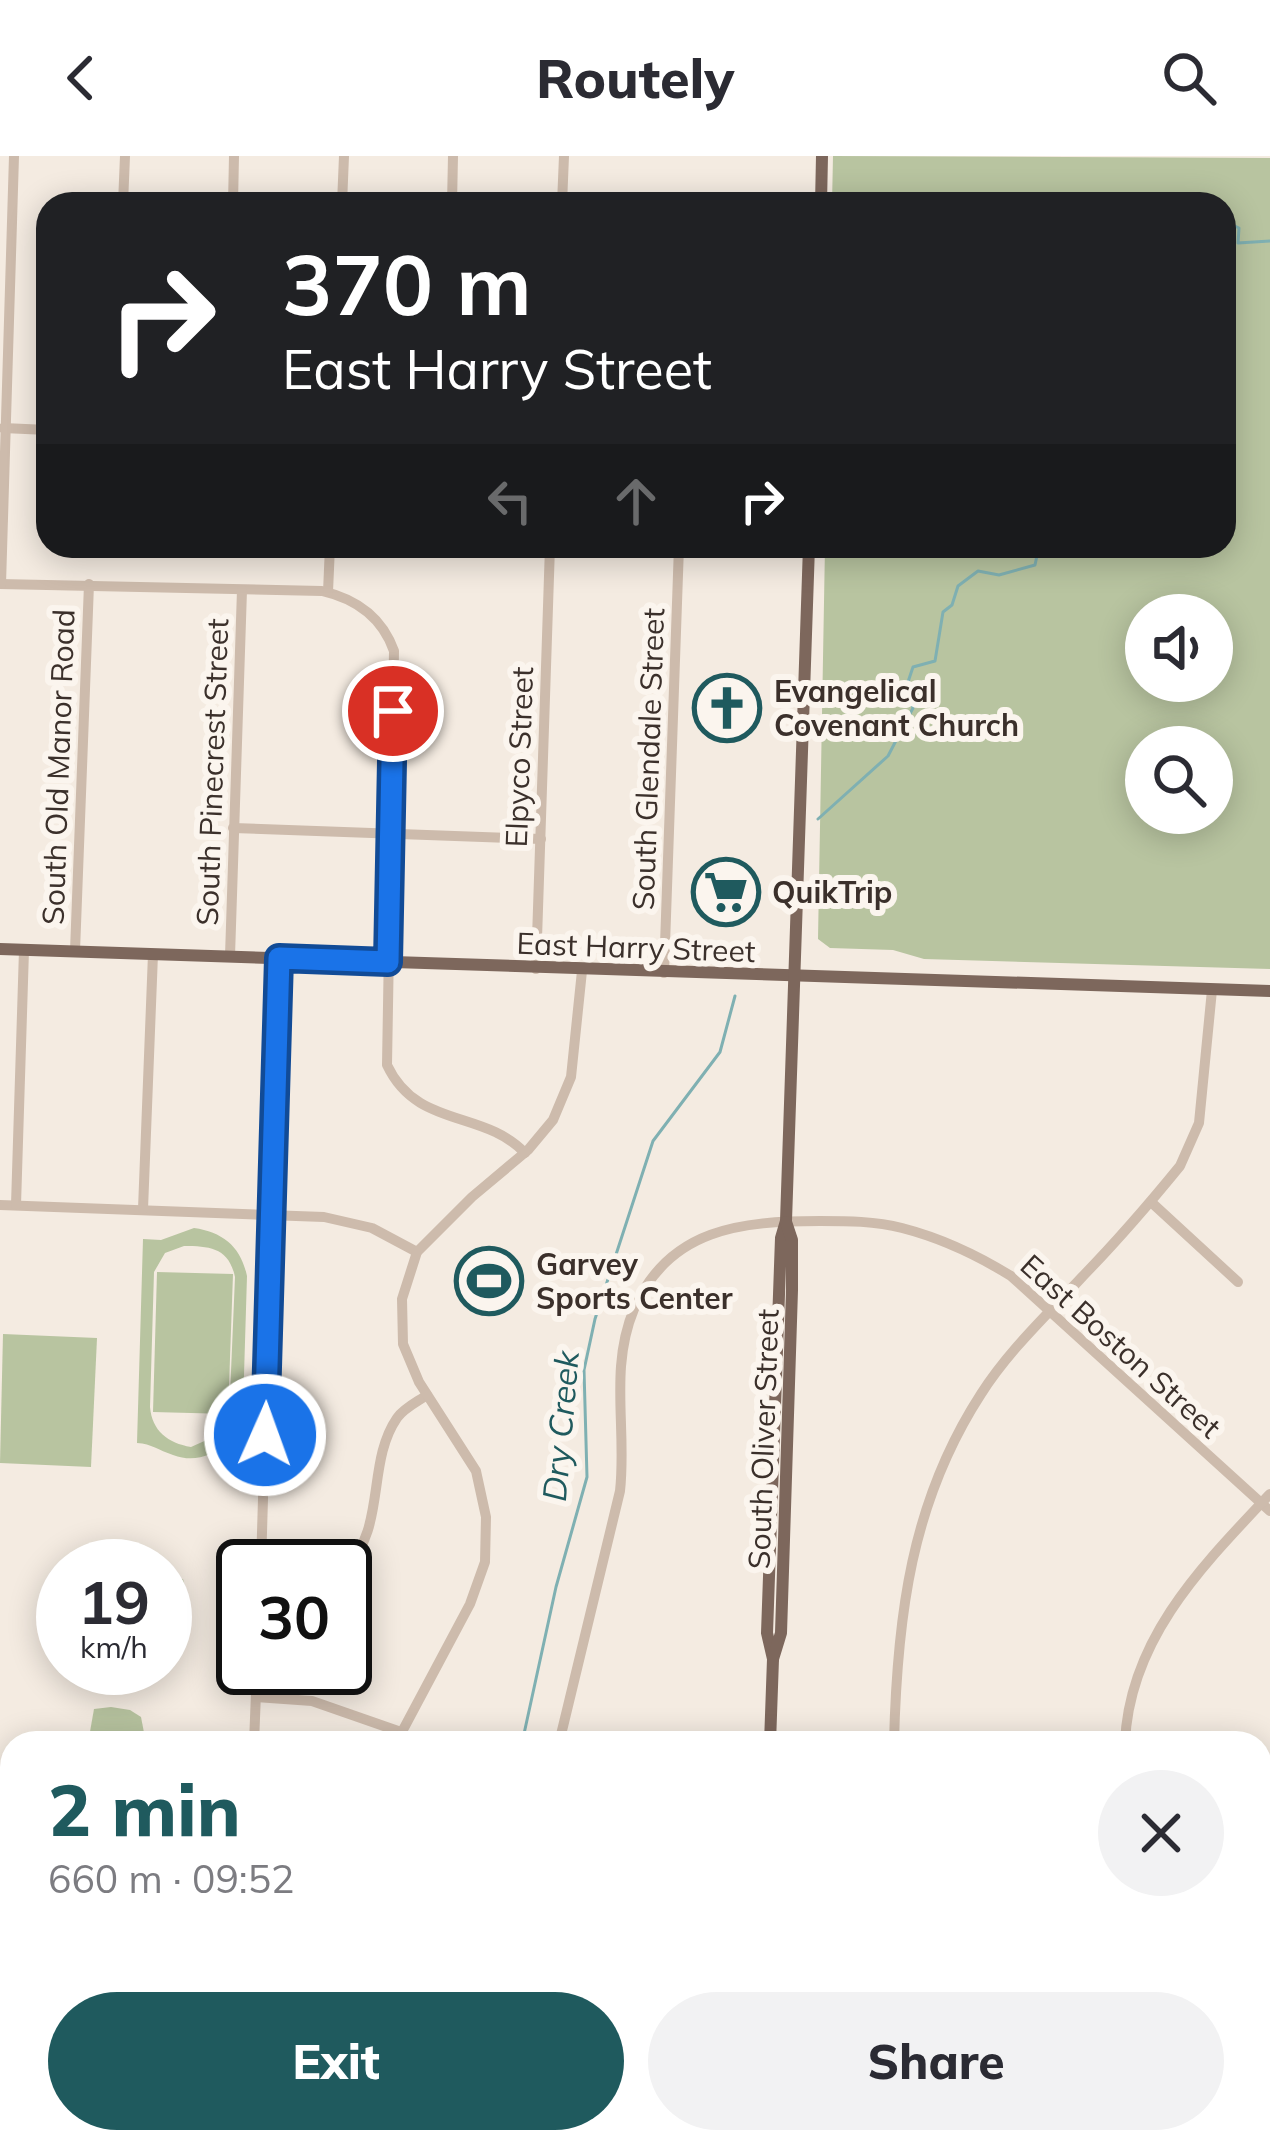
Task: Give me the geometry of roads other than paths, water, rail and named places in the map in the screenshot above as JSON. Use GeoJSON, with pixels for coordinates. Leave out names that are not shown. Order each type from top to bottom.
{"type":"FeatureCollection","features":[{"type":"Feature","properties":{"kind":"main road"},"geometry":{"type":"LineString","coordinates":[[821,192],[822,156]]}},
{"type":"Feature","properties":{"kind":"main road","name":"South Oliver Street"},"geometry":{"type":"LineString","coordinates":[[770,1731],[773,1659],[781,1633],[791,1311],[792,1240],[786,1221],[792,976],[808,558]]}},
{"type":"Feature","properties":{"kind":"main road","name":"East Harry Street"},"geometry":{"type":"LineString","coordinates":[[0,949],[1270,991]]}},
{"type":"Feature","properties":{"kind":"street"},"geometry":{"type":"LineString","coordinates":[[14,156],[1,584],[328,592],[365,609],[386,628],[394,651],[387,1065],[408,1098],[512,1139],[525,1153]]}},
{"type":"Feature","properties":{"kind":"street"},"geometry":{"type":"LineString","coordinates":[[124,192],[125,156]]}},
{"type":"Feature","properties":{"kind":"street"},"geometry":{"type":"LineString","coordinates":[[232,192],[234,156]]}},
{"type":"Feature","properties":{"kind":"street"},"geometry":{"type":"LineString","coordinates":[[342,192],[344,156]]}},
{"type":"Feature","properties":{"kind":"street"},"geometry":{"type":"LineString","coordinates":[[452,192],[453,156]]}},
{"type":"Feature","properties":{"kind":"street"},"geometry":{"type":"LineString","coordinates":[[562,192],[564,156]]}},
{"type":"Feature","properties":{"kind":"street"},"geometry":{"type":"LineString","coordinates":[[3,428],[36,429]]}},
{"type":"Feature","properties":{"kind":"street"},"geometry":{"type":"LineString","coordinates":[[328,592],[329,558]]}},
{"type":"Feature","properties":{"kind":"street","name":"Elpyco Street"},"geometry":{"type":"LineString","coordinates":[[536,969],[550,558]]}},
{"type":"Feature","properties":{"kind":"street","name":"South Glendale Street"},"geometry":{"type":"LineString","coordinates":[[664,973],[679,558]]}},
{"type":"Feature","properties":{"kind":"street","name":"South Old Manor Road"},"geometry":{"type":"LineString","coordinates":[[75,951],[89,584]]}},
{"type":"Feature","properties":{"kind":"street","name":"South Pinecrest Street"},"geometry":{"type":"LineString","coordinates":[[230,956],[242,590]]}},
{"type":"Feature","properties":{"kind":"street"},"geometry":{"type":"LineString","coordinates":[[233,827],[541,839]]}},
{"type":"Feature","properties":{"kind":"street"},"geometry":{"type":"LineString","coordinates":[[16,1205],[24,950]]}},
{"type":"Feature","properties":{"kind":"street"},"geometry":{"type":"LineString","coordinates":[[143,1209],[153,954]]}},
{"type":"Feature","properties":{"kind":"street"},"geometry":{"type":"LineString","coordinates":[[261,1539],[279,958]]}},
{"type":"Feature","properties":{"kind":"street"},"geometry":{"type":"LineString","coordinates":[[402,1731],[447,1651],[484,1562],[486,1517],[476,1471],[427,1395],[403,1344],[402,1299],[417,1252],[525,1153],[553,1120],[571,1077],[582,971]]}},
{"type":"Feature","properties":{"kind":"street"},"geometry":{"type":"LineString","coordinates":[[895,1731],[903,1606],[913,1547],[928,1502],[983,1391],[1180,1166],[1199,1123],[1212,990]]}},
{"type":"Feature","properties":{"kind":"street"},"geometry":{"type":"LineString","coordinates":[[1151,1202],[1238,1282]]}},
{"type":"Feature","properties":{"kind":"street"},"geometry":{"type":"LineString","coordinates":[[0,1204],[324,1217],[372,1228],[417,1252]]}},
{"type":"Feature","properties":{"kind":"street"},"geometry":{"type":"LineString","coordinates":[[562,1731],[620,1491],[619,1367],[634,1309],[654,1274],[687,1246],[730,1227],[786,1221]]}},
{"type":"Feature","properties":{"kind":"street","name":"East Boston Street"},"geometry":{"type":"LineString","coordinates":[[786,1221],[878,1224],[976,1255],[1011,1276],[1267,1503]]}},
{"type":"Feature","properties":{"kind":"street"},"geometry":{"type":"LineString","coordinates":[[365,1539],[387,1437],[400,1413],[427,1395]]}},
{"type":"Feature","properties":{"kind":"street"},"geometry":{"type":"LineString","coordinates":[[1127,1731],[1135,1680],[1153,1636],[1181,1593],[1267,1503]]}},
{"type":"Feature","properties":{"kind":"street"},"geometry":{"type":"LineString","coordinates":[[255,1731],[256,1696],[312,1701],[382,1731]]}},
{"type":"Feature","properties":{"kind":"waterway","name":"Dry Creek"},"geometry":{"type":"LineString","coordinates":[[1236,227],[1238,243],[1270,241]]}},
{"type":"Feature","properties":{"kind":"waterway","name":"Dry Creek"},"geometry":{"type":"LineString","coordinates":[[818,819],[888,756],[913,708],[907,685],[913,667],[935,661],[943,612],[952,605],[958,586],[978,571],[999,575],[1035,565],[1036,558]]}},
{"type":"Feature","properties":{"kind":"waterway","name":"Dry Creek"},"geometry":{"type":"LineString","coordinates":[[525,1731],[556,1587],[587,1477],[584,1370],[595,1319],[653,1141],[720,1052],[735,996]]}},
{"type":"Feature","properties":{"kind":"place","name":"Evangelical Covenant Church"},"geometry":{"type":"Point","coordinates":[727,708]}},
{"type":"Feature","properties":{"kind":"place","name":"QuikTrip"},"geometry":{"type":"Point","coordinates":[726,892]}},
{"type":"Feature","properties":{"kind":"place","name":"Garvey Sports Center"},"geometry":{"type":"Point","coordinates":[489,1281]}}]}
